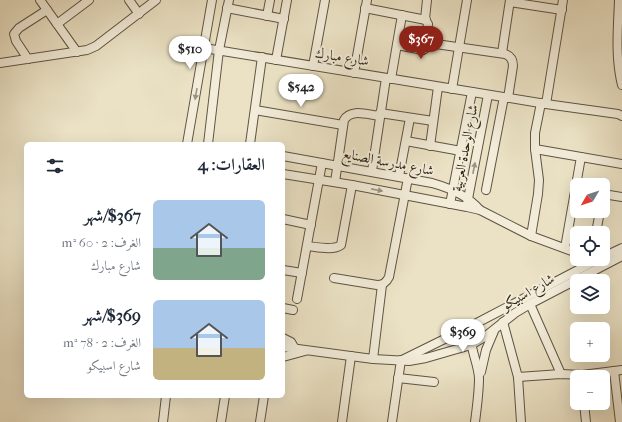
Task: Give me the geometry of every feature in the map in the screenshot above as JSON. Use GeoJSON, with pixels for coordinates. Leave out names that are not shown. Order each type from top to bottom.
{"type":"FeatureCollection","features":[{"type":"Feature","properties":{"kind":"street"},"geometry":{"type":"LineString","coordinates":[[40,0],[77,52]]}},
{"type":"Feature","properties":{"kind":"street"},"geometry":{"type":"LineString","coordinates":[[57,24],[88,0]]}},
{"type":"Feature","properties":{"kind":"street"},"geometry":{"type":"LineString","coordinates":[[129,0],[138,14]]}},
{"type":"Feature","properties":{"kind":"street"},"geometry":{"type":"LineString","coordinates":[[0,63],[77,52],[96,46],[156,0]]}},
{"type":"Feature","properties":{"kind":"street"},"geometry":{"type":"LineString","coordinates":[[187,142],[212,0]]}},
{"type":"Feature","properties":{"kind":"street"},"geometry":{"type":"LineString","coordinates":[[267,16],[270,0]]}},
{"type":"Feature","properties":{"kind":"street"},"geometry":{"type":"LineString","coordinates":[[276,60],[287,0]]}},
{"type":"Feature","properties":{"kind":"street"},"geometry":{"type":"LineString","coordinates":[[313,66],[325,0]]}},
{"type":"Feature","properties":{"kind":"street"},"geometry":{"type":"LineString","coordinates":[[397,45],[423,50],[426,48],[428,26],[425,19],[427,0]]}},
{"type":"Feature","properties":{"kind":"street"},"geometry":{"type":"LineString","coordinates":[[452,89],[467,0]]}},
{"type":"Feature","properties":{"kind":"street"},"geometry":{"type":"LineString","coordinates":[[531,236],[539,180],[535,149],[535,134],[543,104],[563,0]]}},
{"type":"Feature","properties":{"kind":"street"},"geometry":{"type":"LineString","coordinates":[[619,0],[617,50],[618,68],[622,85]]}},
{"type":"Feature","properties":{"kind":"street"},"geometry":{"type":"LineString","coordinates":[[502,53],[510,1],[562,10]]}},
{"type":"Feature","properties":{"kind":"street"},"geometry":{"type":"LineString","coordinates":[[208,142],[219,50],[228,4],[267,16],[284,19]]}},
{"type":"Feature","properties":{"kind":"street"},"geometry":{"type":"LineString","coordinates":[[354,73],[366,4],[402,15],[426,20]]}},
{"type":"Feature","properties":{"kind":"street"},"geometry":{"type":"LineString","coordinates":[[28,59],[16,41],[14,34],[19,28],[47,10]]}},
{"type":"Feature","properties":{"kind":"street"},"geometry":{"type":"LineString","coordinates":[[372,171],[380,114],[397,45],[402,15]]}},
{"type":"Feature","properties":{"kind":"street"},"geometry":{"type":"LineString","coordinates":[[427,42],[502,53],[508,55],[513,61],[486,190]]}},
{"type":"Feature","properties":{"kind":"street","name":"شارع مبارك"},"geometry":{"type":"LineString","coordinates":[[204,48],[543,104],[621,113]]}},
{"type":"Feature","properties":{"kind":"street"},"geometry":{"type":"LineString","coordinates":[[250,142],[262,58]]}},
{"type":"Feature","properties":{"kind":"street"},"geometry":{"type":"LineString","coordinates":[[430,146],[438,86]]}},
{"type":"Feature","properties":{"kind":"street","name":"شارع الوحدة العربية"},"geometry":{"type":"LineString","coordinates":[[450,204],[472,92]]}},
{"type":"Feature","properties":{"kind":"street","name":"شارع الوحدة العربية"},"geometry":{"type":"LineString","coordinates":[[468,203],[488,95]]}},
{"type":"Feature","properties":{"kind":"street"},"geometry":{"type":"LineString","coordinates":[[254,110],[343,125]]}},
{"type":"Feature","properties":{"kind":"street"},"geometry":{"type":"LineString","coordinates":[[335,182],[344,120],[350,113],[380,114],[433,121]]}},
{"type":"Feature","properties":{"kind":"street"},"geometry":{"type":"LineString","coordinates":[[399,176],[410,118]]}},
{"type":"Feature","properties":{"kind":"street"},"geometry":{"type":"LineString","coordinates":[[406,141],[461,151]]}},
{"type":"Feature","properties":{"kind":"street"},"geometry":{"type":"LineString","coordinates":[[535,149],[622,164]]}},
{"type":"Feature","properties":{"kind":"street","name":"شارع مدرسة الصنايع"},"geometry":{"type":"LineString","coordinates":[[285,156],[432,183],[453,191],[480,210],[531,236],[570,250]]}},
{"type":"Feature","properties":{"kind":"street"},"geometry":{"type":"LineString","coordinates":[[577,178],[580,157]]}},
{"type":"Feature","properties":{"kind":"street"},"geometry":{"type":"LineString","coordinates":[[297,300],[322,163]]}},
{"type":"Feature","properties":{"kind":"street","name":"شارع مدرسة الصنايع"},"geometry":{"type":"LineString","coordinates":[[285,174],[352,185],[450,204],[468,203]]}},
{"type":"Feature","properties":{"kind":"street"},"geometry":{"type":"LineString","coordinates":[[334,278],[382,285],[387,282],[408,178]]}},
{"type":"Feature","properties":{"kind":"street"},"geometry":{"type":"LineString","coordinates":[[307,246],[333,248],[338,248],[341,246],[352,185]]}},
{"type":"Feature","properties":{"kind":"street"},"geometry":{"type":"LineString","coordinates":[[610,195],[622,198]]}},
{"type":"Feature","properties":{"kind":"street"},"geometry":{"type":"LineString","coordinates":[[564,248],[570,218]]}},
{"type":"Feature","properties":{"kind":"street"},"geometry":{"type":"LineString","coordinates":[[285,219],[311,225]]}},
{"type":"Feature","properties":{"kind":"street","name":"شارع اسبيكو"},"geometry":{"type":"LineString","coordinates":[[610,254],[622,248]]}},
{"type":"Feature","properties":{"kind":"street","name":"شارع اسبيكو"},"geometry":{"type":"LineString","coordinates":[[285,347],[373,359],[418,360],[471,345],[530,304],[622,256]]}},
{"type":"Feature","properties":{"kind":"street","name":"شارع اسبيكو"},"geometry":{"type":"LineString","coordinates":[[401,360],[473,325],[585,266]]}},
{"type":"Feature","properties":{"kind":"street"},"geometry":{"type":"LineString","coordinates":[[285,270],[302,273]]}},
{"type":"Feature","properties":{"kind":"street"},"geometry":{"type":"LineString","coordinates":[[373,359],[382,285]]}},
{"type":"Feature","properties":{"kind":"street"},"geometry":{"type":"LineString","coordinates":[[530,304],[561,374]]}},
{"type":"Feature","properties":{"kind":"street"},"geometry":{"type":"LineString","coordinates":[[285,308],[293,310]]}},
{"type":"Feature","properties":{"kind":"street"},"geometry":{"type":"LineString","coordinates":[[503,322],[518,377],[521,422]]}},
{"type":"Feature","properties":{"kind":"street"},"geometry":{"type":"LineString","coordinates":[[473,325],[470,334],[471,345],[478,371],[479,385]]}},
{"type":"Feature","properties":{"kind":"street"},"geometry":{"type":"LineString","coordinates":[[475,422],[479,385],[486,350],[496,328]]}},
{"type":"Feature","properties":{"kind":"street"},"geometry":{"type":"LineString","coordinates":[[285,339],[291,342],[295,349]]}},
{"type":"Feature","properties":{"kind":"street"},"geometry":{"type":"LineString","coordinates":[[285,356],[307,350]]}},
{"type":"Feature","properties":{"kind":"street"},"geometry":{"type":"LineString","coordinates":[[342,422],[351,356]]}},
{"type":"Feature","properties":{"kind":"street"},"geometry":{"type":"LineString","coordinates":[[392,422],[401,360]]}},
{"type":"Feature","properties":{"kind":"street"},"geometry":{"type":"LineString","coordinates":[[618,371],[620,422]]}},
{"type":"Feature","properties":{"kind":"street"},"geometry":{"type":"LineString","coordinates":[[518,377],[561,374],[570,375]]}},
{"type":"Feature","properties":{"kind":"street"},"geometry":{"type":"LineString","coordinates":[[398,378],[434,382]]}},
{"type":"Feature","properties":{"kind":"street"},"geometry":{"type":"LineString","coordinates":[[163,422],[166,398]]}},
{"type":"Feature","properties":{"kind":"street"},"geometry":{"type":"LineString","coordinates":[[221,422],[225,398]]}},
{"type":"Feature","properties":{"kind":"street"},"geometry":{"type":"LineString","coordinates":[[260,422],[264,398]]}},
{"type":"Feature","properties":{"kind":"street"},"geometry":{"type":"LineString","coordinates":[[585,410],[586,422]]}}]}
